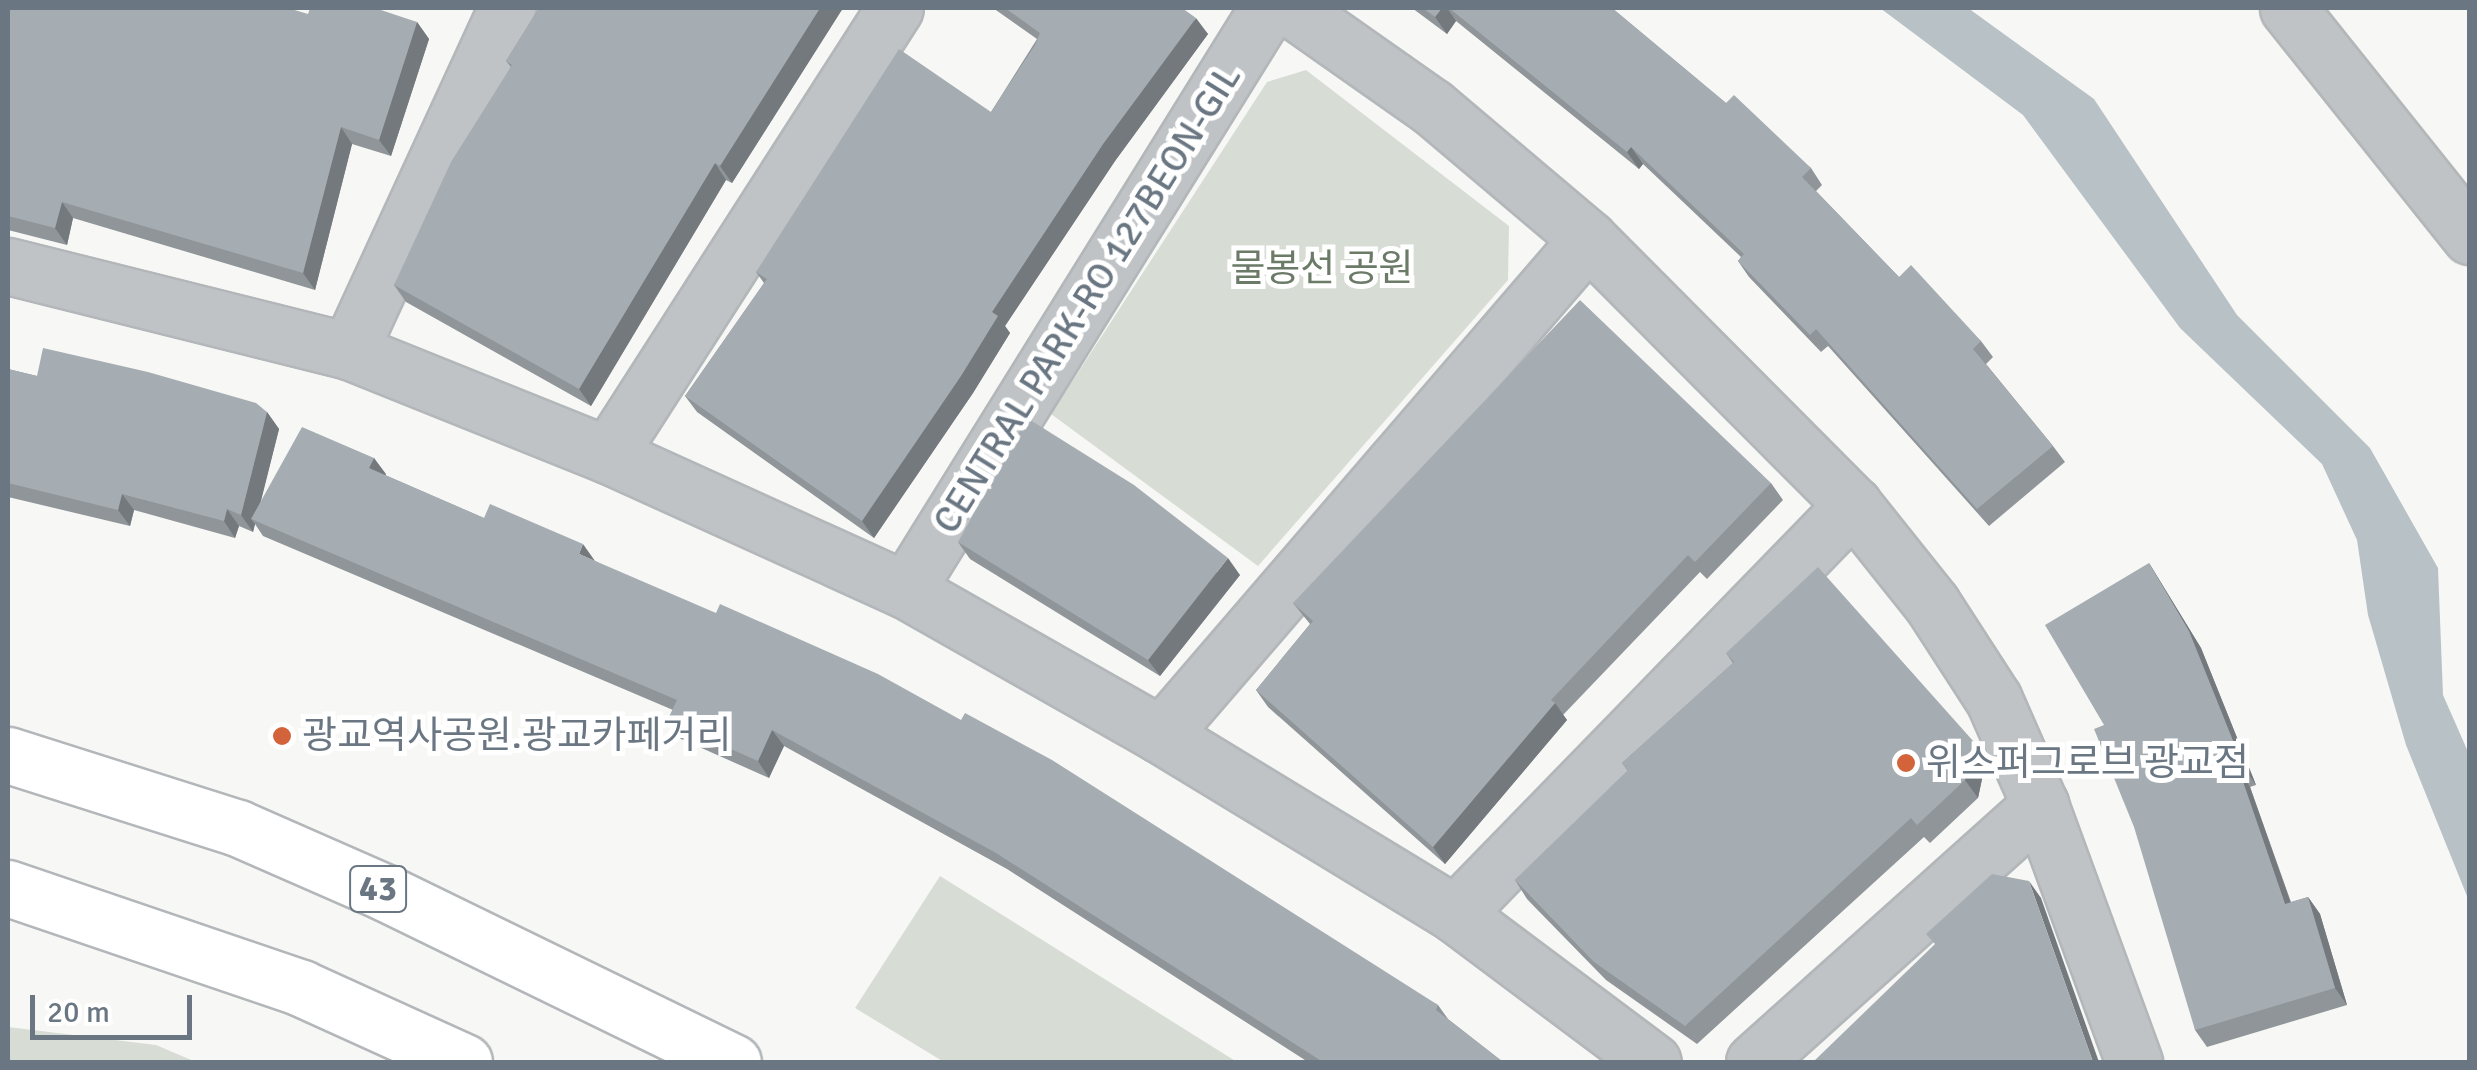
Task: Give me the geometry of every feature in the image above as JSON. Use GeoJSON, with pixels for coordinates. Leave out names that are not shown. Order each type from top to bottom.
{"type":"FeatureCollection","features":[{"type":"Feature","properties":{"kind":"main road","name":"43"},"geometry":{"type":"LineString","coordinates":[[8,756],[238,828],[386,893],[733,1062]]}},
{"type":"Feature","properties":{"kind":"main road"},"geometry":{"type":"LineString","coordinates":[[8,888],[301,988],[464,1062]]}},
{"type":"Feature","properties":{"kind":"street"},"geometry":{"type":"LineString","coordinates":[[350,352],[504,8]]}},
{"type":"Feature","properties":{"kind":"street"},"geometry":{"type":"LineString","coordinates":[[608,454],[895,8]]}},
{"type":"Feature","properties":{"kind":"street","name":"CENTRAL PARK-RO 127BEON-GIL"},"geometry":{"type":"LineString","coordinates":[[906,590],[1268,8]]}},
{"type":"Feature","properties":{"kind":"street"},"geometry":{"type":"LineString","coordinates":[[1291,8],[1432,107],[1588,239],[1853,505],[1932,604],[1994,700],[2040,805],[2134,1062]]}},
{"type":"Feature","properties":{"kind":"street"},"geometry":{"type":"LineString","coordinates":[[2288,8],[2470,236]]}},
{"type":"Feature","properties":{"kind":"street"},"geometry":{"type":"LineString","coordinates":[[1161,735],[1588,239]]}},
{"type":"Feature","properties":{"kind":"street"},"geometry":{"type":"LineString","coordinates":[[8,266],[350,352],[608,454],[906,590],[1161,735],[1455,914],[1653,1062]]}},
{"type":"Feature","properties":{"kind":"street"},"geometry":{"type":"LineString","coordinates":[[1455,914],[1853,505]]}},
{"type":"Feature","properties":{"kind":"street"},"geometry":{"type":"LineString","coordinates":[[1754,1062],[2040,805]]}},
{"type":"Feature","properties":{"kind":"green space","name":"물봉선 공원"},"geometry":{"type":"Polygon","coordinates":[[[1306,70],[1509,226],[1508,280],[1258,566],[1051,414],[1267,82],[1306,70]]]}},
{"type":"Feature","properties":{"kind":"green space"},"geometry":{"type":"Polygon","coordinates":[[[940,876],[1237,1062],[944,1062],[855,1008],[940,876]]]}},
{"type":"Feature","properties":{"kind":"green space"},"geometry":{"type":"Polygon","coordinates":[[[8,1027],[156,1045],[196,1062],[8,1062],[8,1027]]]}},
{"type":"Feature","properties":{"kind":"shaded area"},"geometry":{"type":"Polygon","coordinates":[[[1880,8],[1968,8],[2094,99],[2237,315],[2370,448],[2438,568],[2443,695],[2469,754],[2469,901],[2406,745],[2368,615],[2357,540],[2322,464],[2180,328],[2023,115],[1880,8]]]}},
{"type":"Feature","properties":{"kind":"building"},"geometry":{"type":"Polygon","coordinates":[[[8,8],[288,8],[308,14],[310,8],[375,8],[417,22],[379,140],[341,127],[303,273],[62,202],[55,228],[8,216],[8,8]]]}},
{"type":"Feature","properties":{"kind":"building"},"geometry":{"type":"Polygon","coordinates":[[[539,8],[820,8],[720,166],[715,163],[579,389],[394,285],[451,162],[512,65],[506,61],[539,8]]]}},
{"type":"Feature","properties":{"kind":"building"},"geometry":{"type":"Polygon","coordinates":[[[1005,8],[1182,8],[1196,18],[1103,144],[992,312],[998,316],[961,376],[862,521],[685,396],[767,279],[756,272],[899,49],[991,112],[1040,33],[1005,8]]]}},
{"type":"Feature","properties":{"kind":"building"},"geometry":{"type":"Polygon","coordinates":[[[1423,8],[1442,8],[1435,17],[1423,8]]]}},
{"type":"Feature","properties":{"kind":"building"},"geometry":{"type":"Polygon","coordinates":[[[1449,8],[1612,8],[1726,103],[1734,95],[1811,168],[1802,177],[1899,277],[1911,265],[1981,341],[1973,349],[2053,446],[1977,509],[1816,329],[1810,335],[1738,261],[1744,254],[1631,147],[1627,152],[1449,8]]]}},
{"type":"Feature","properties":{"kind":"building"},"geometry":{"type":"Polygon","coordinates":[[[1580,300],[1771,483],[1695,562],[1688,555],[1551,700],[1555,703],[1433,847],[1256,690],[1313,621],[1293,603],[1580,300]]]}},
{"type":"Feature","properties":{"kind":"building"},"geometry":{"type":"Polygon","coordinates":[[[43,348],[148,372],[256,403],[267,412],[241,515],[227,509],[224,521],[122,494],[118,510],[8,483],[8,369],[37,376],[43,348]]]}},
{"type":"Feature","properties":{"kind":"building"},"geometry":{"type":"Polygon","coordinates":[[[1027,418],[1134,485],[1228,558],[1148,660],[958,542],[1027,418]]]}},
{"type":"Feature","properties":{"kind":"building"},"geometry":{"type":"Polygon","coordinates":[[[302,427],[374,458],[369,468],[484,518],[490,504],[583,544],[579,554],[716,613],[720,604],[878,674],[961,720],[965,713],[1052,760],[1438,1005],[1436,1010],[1503,1062],[1323,1062],[996,853],[772,730],[758,761],[667,721],[677,700],[251,519],[302,427]]]}},
{"type":"Feature","properties":{"kind":"building"},"geometry":{"type":"Polygon","coordinates":[[[2149,563],[2189,631],[2244,768],[2239,770],[2285,904],[2308,897],[2335,988],[2195,1030],[2134,827],[2094,729],[2104,725],[2045,625],[2149,563]]]}},
{"type":"Feature","properties":{"kind":"building"},"geometry":{"type":"Polygon","coordinates":[[[1818,567],[1974,742],[1965,780],[1917,825],[1911,818],[1685,1026],[1594,962],[1515,880],[1628,770],[1622,763],[1734,662],[1726,653],[1818,567]]]}},
{"type":"Feature","properties":{"kind":"building"},"geometry":{"type":"Polygon","coordinates":[[[1992,874],[2029,881],[2093,1062],[1813,1062],[1935,944],[1926,934],[1992,874]]]}},
{"type":"Feature","properties":{"kind":"place","name":"광교역사공원.광교카페거리"},"geometry":{"type":"Point","coordinates":[282,736]}},
{"type":"Feature","properties":{"kind":"place","name":"위스퍼그로브 광교점"},"geometry":{"type":"Point","coordinates":[1906,763]}}]}
